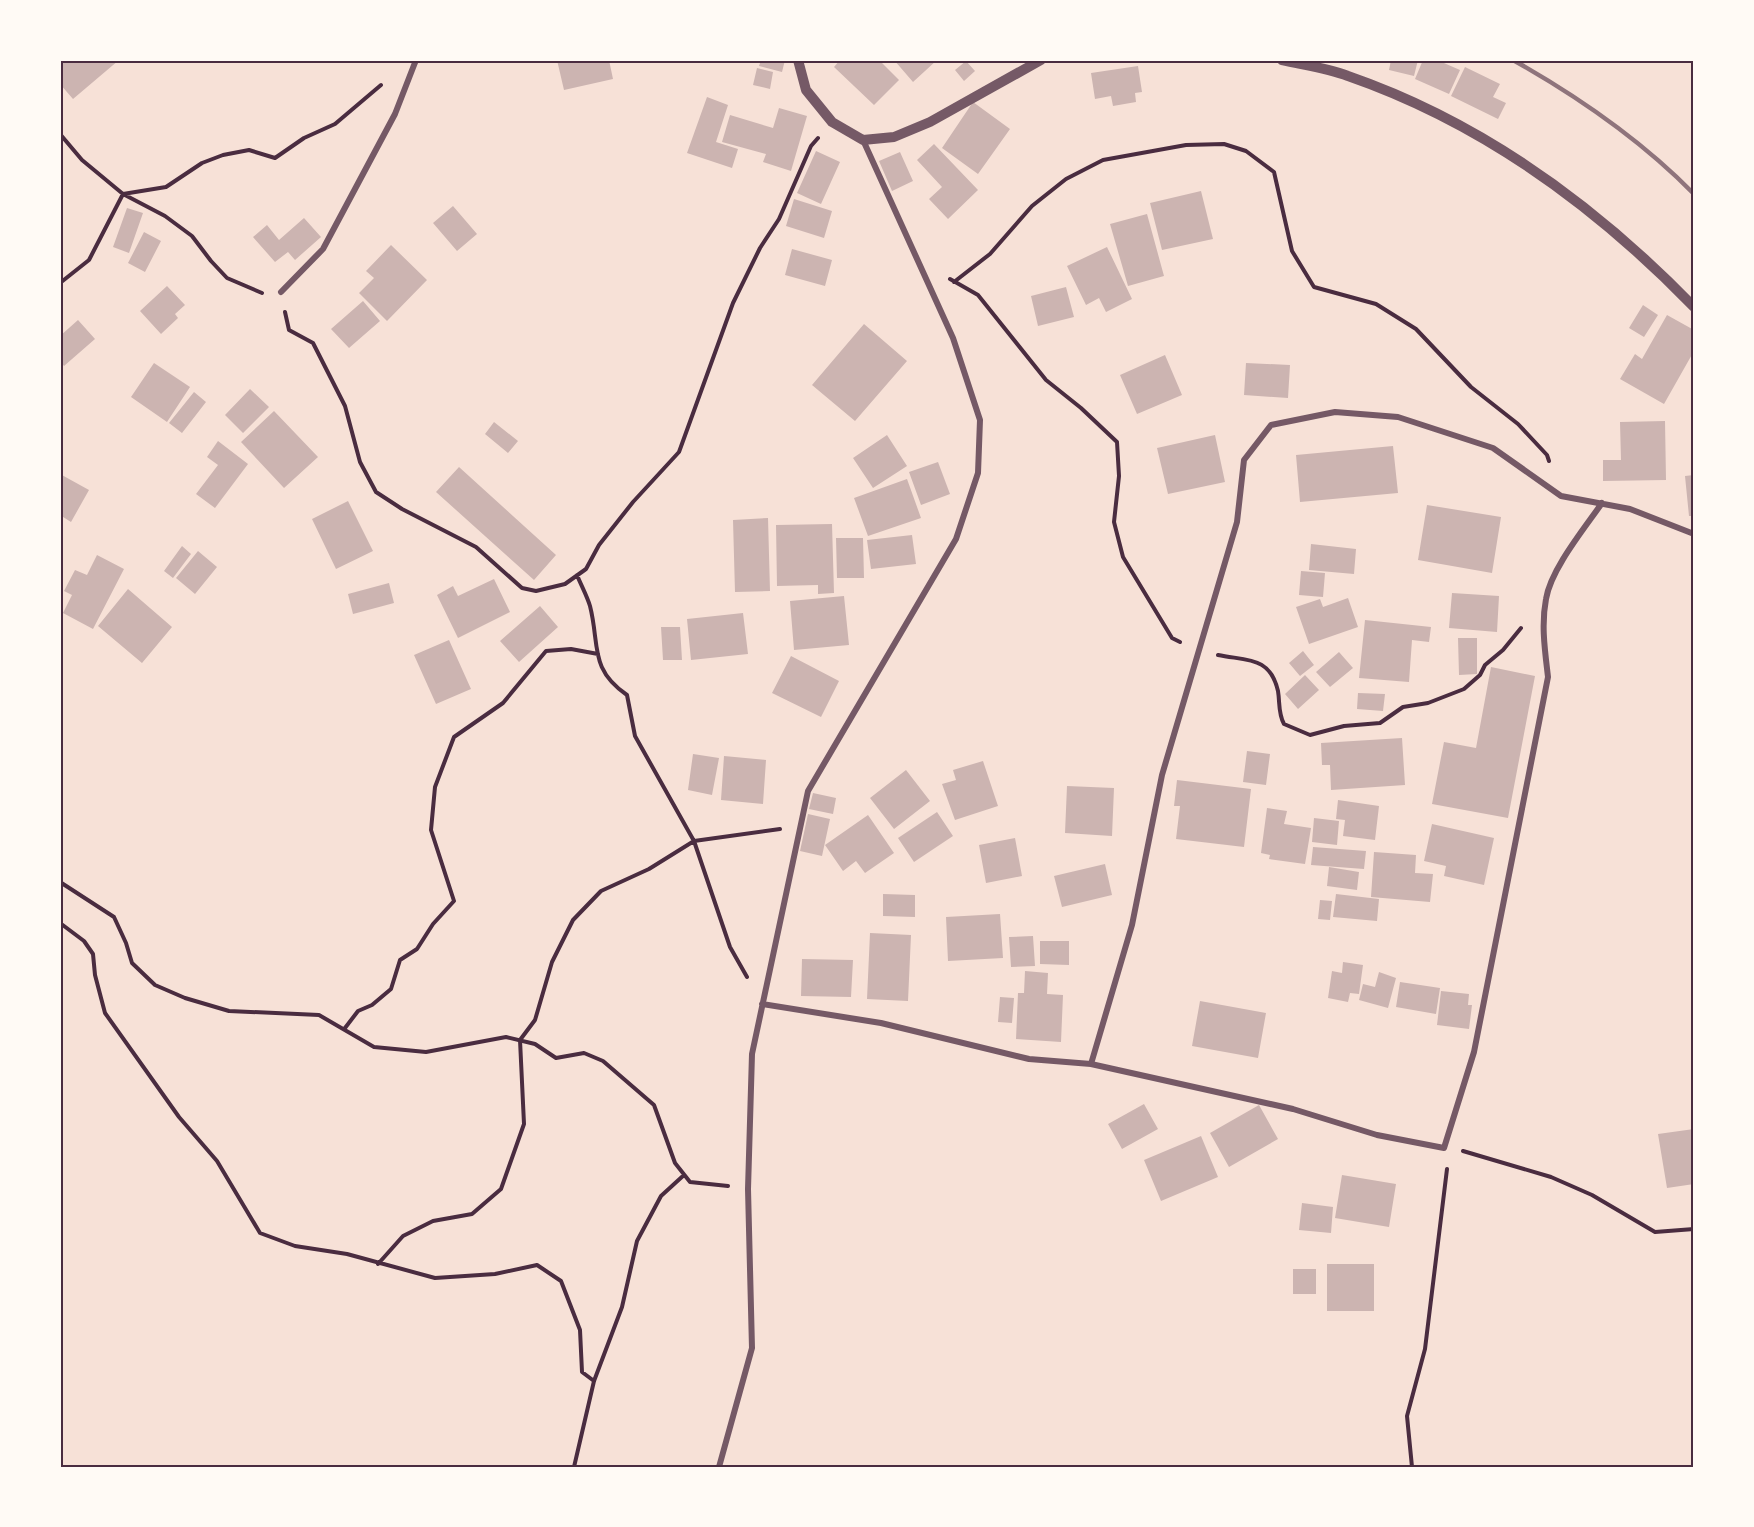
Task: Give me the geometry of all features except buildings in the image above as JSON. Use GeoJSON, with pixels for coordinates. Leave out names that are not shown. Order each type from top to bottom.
{"type":"FeatureCollection","features":[{"type":"Feature","properties":{"kind":"street"},"geometry":{"type":"LineString","coordinates":[[281,292],[324,249],[395,114],[416,60]]}},
{"type":"Feature","properties":{"kind":"street"},"geometry":{"type":"LineString","coordinates":[[719,1467],[752,1348],[748,1189],[752,1054],[808,791],[956,539],[978,473],[980,420],[953,338],[863,140],[832,122],[806,90],[798,60]]}},
{"type":"Feature","properties":{"kind":"street"},"geometry":{"type":"LineString","coordinates":[[863,140],[894,137],[930,122],[1041,60]]}},
{"type":"Feature","properties":{"kind":"street"},"geometry":{"type":"LineString","coordinates":[[1282,60],[1347,75],[1430,110],[1480,135],[1526,163],[1636,252],[1694,307]]}},
{"type":"Feature","properties":{"kind":"street"},"geometry":{"type":"LineString","coordinates":[[1091,1064],[1132,925],[1162,775],[1237,522],[1244,460],[1271,425],[1335,412],[1398,417],[1493,448],[1561,496],[1630,509],[1694,534]]}},
{"type":"Feature","properties":{"kind":"street"},"geometry":{"type":"LineString","coordinates":[[762,1004],[881,1023],[1029,1059],[1091,1064],[1293,1109],[1377,1135],[1444,1148],[1474,1052],[1548,677],[1544,634],[1546,597],[1566,555],[1602,503]]}},
{"type":"Feature","properties":{"kind":"path"},"geometry":{"type":"LineString","coordinates":[[123,194],[166,187],[202,164],[223,155],[249,150],[275,159],[304,138],[335,124],[380,86],[412,70]]}},
{"type":"Feature","properties":{"kind":"path"},"geometry":{"type":"LineString","coordinates":[[60,134],[82,160],[123,194],[165,216],[192,236],[210,261],[227,278],[262,293],[281,292],[289,330],[313,343],[345,406],[360,462],[376,492],[402,509],[476,547],[522,588],[536,591],[565,584],[586,569],[599,545],[633,501],[679,453],[733,303],[760,248],[779,219],[811,146],[832,122]]}},
{"type":"Feature","properties":{"kind":"path"},"geometry":{"type":"LineString","coordinates":[[954,282],[990,254],[1032,206],[1066,179],[1103,160],[1186,145],[1224,144],[1246,151],[1274,172],[1292,251],[1314,287],[1376,304],[1416,329],[1471,387],[1518,424],[1547,455],[1561,496]]}},
{"type":"Feature","properties":{"kind":"path"},"geometry":{"type":"LineString","coordinates":[[60,283],[89,260],[123,194]]}},
{"type":"Feature","properties":{"kind":"path"},"geometry":{"type":"LineString","coordinates":[[577,575],[590,606],[598,654],[609,683],[627,695],[635,736],[694,841],[730,947],[762,1004]]}},
{"type":"Feature","properties":{"kind":"path"},"geometry":{"type":"LineString","coordinates":[[345,1028],[358,1011],[372,1005],[391,989],[400,960],[417,949],[433,924],[454,902],[431,830],[435,787],[454,737],[503,703],[546,651],[571,649],[598,654]]}},
{"type":"Feature","properties":{"kind":"path"},"geometry":{"type":"LineString","coordinates":[[378,1264],[403,1236],[433,1221],[472,1214],[501,1189],[524,1124],[520,1040],[536,1020],[552,962],[573,920],[601,891],[649,868],[694,841],[801,825]]}},
{"type":"Feature","properties":{"kind":"path"},"geometry":{"type":"LineString","coordinates":[[60,882],[114,917],[132,963],[155,985],[185,998],[230,1011],[319,1015],[345,1028],[374,1047],[426,1052],[507,1037],[535,1044],[556,1058],[584,1053],[603,1061],[654,1105],[675,1163],[690,1182],[748,1189]]}},
{"type":"Feature","properties":{"kind":"path"},"geometry":{"type":"LineString","coordinates":[[60,923],[84,941],[93,954],[95,975],[105,1013],[179,1117],[217,1161],[260,1233],[295,1246],[347,1254],[435,1278],[495,1274],[537,1265],[561,1281],[580,1330],[582,1372],[594,1381]]}},
{"type":"Feature","properties":{"kind":"path"},"geometry":{"type":"LineString","coordinates":[[1412,1467],[1407,1416],[1425,1349],[1448,1173],[1444,1148],[1551,1177],[1592,1195],[1655,1232],[1694,1229]]}},
{"type":"Feature","properties":{"kind":"path"},"geometry":{"type":"LineString","coordinates":[[574,1467],[594,1381],[622,1307],[637,1241],[661,1196],[684,1175]]}},
{"type":"Feature","properties":{"kind":"railway"},"geometry":{"type":"LineString","coordinates":[[1513,60],[1561,89],[1631,138],[1694,194]]}}]}
